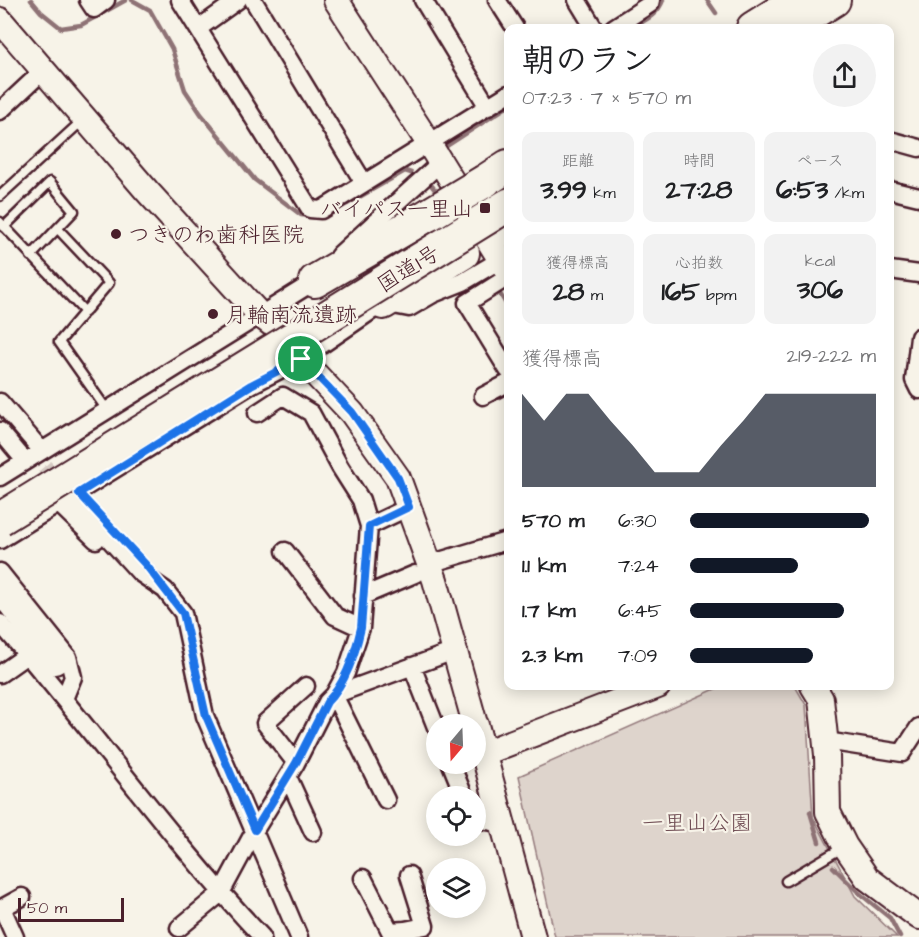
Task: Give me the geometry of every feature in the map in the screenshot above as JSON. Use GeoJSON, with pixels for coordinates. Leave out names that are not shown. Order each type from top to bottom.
{"type":"FeatureCollection","features":[{"type":"Feature","properties":{"kind":"highway"},"geometry":{"type":"LineString","coordinates":[[767,24],[798,0]]}},
{"type":"Feature","properties":{"kind":"highway"},"geometry":{"type":"LineString","coordinates":[[769,24],[834,0]]}},
{"type":"Feature","properties":{"kind":"highway"},"geometry":{"type":"LineString","coordinates":[[315,281],[430,214],[501,176]]}},
{"type":"Feature","properties":{"kind":"highway","name":"国道1号"},"geometry":{"type":"LineString","coordinates":[[0,496],[501,176]]}},
{"type":"Feature","properties":{"kind":"highway","name":"国道1号"},"geometry":{"type":"LineString","coordinates":[[0,519],[504,224]]}},
{"type":"Feature","properties":{"kind":"highway"},"geometry":{"type":"LineString","coordinates":[[383,303],[504,225]]}},
{"type":"Feature","properties":{"kind":"street"},"geometry":{"type":"LineString","coordinates":[[88,0],[94,9],[106,0]]}},
{"type":"Feature","properties":{"kind":"street"},"geometry":{"type":"LineString","coordinates":[[180,0],[310,209],[321,210],[364,183],[434,152]]}},
{"type":"Feature","properties":{"kind":"street"},"geometry":{"type":"LineString","coordinates":[[199,28],[238,0]]}},
{"type":"Feature","properties":{"kind":"street"},"geometry":{"type":"LineString","coordinates":[[253,0],[364,183]]}},
{"type":"Feature","properties":{"kind":"street"},"geometry":{"type":"LineString","coordinates":[[336,0],[434,152],[504,270]]}},
{"type":"Feature","properties":{"kind":"street"},"geometry":{"type":"LineString","coordinates":[[423,0],[488,107]]}},
{"type":"Feature","properties":{"kind":"street"},"geometry":{"type":"LineString","coordinates":[[497,0],[512,24]]}},
{"type":"Feature","properties":{"kind":"street"},"geometry":{"type":"LineString","coordinates":[[576,0],[591,24]]}},
{"type":"Feature","properties":{"kind":"street"},"geometry":{"type":"LineString","coordinates":[[619,24],[650,4],[651,0]]}},
{"type":"Feature","properties":{"kind":"street"},"geometry":{"type":"LineString","coordinates":[[0,20],[147,191],[260,315],[281,331],[301,359],[352,412],[398,478],[409,507],[422,569],[454,651],[472,714]]}},
{"type":"Feature","properties":{"kind":"street"},"geometry":{"type":"LineString","coordinates":[[2,105],[45,70]]}},
{"type":"Feature","properties":{"kind":"street"},"geometry":{"type":"LineString","coordinates":[[0,477],[32,453],[107,410],[315,281],[434,152],[504,97]]}},
{"type":"Feature","properties":{"kind":"street"},"geometry":{"type":"LineString","coordinates":[[894,141],[919,148]]}},
{"type":"Feature","properties":{"kind":"street"},"geometry":{"type":"LineString","coordinates":[[894,191],[919,196]]}},
{"type":"Feature","properties":{"kind":"street"},"geometry":{"type":"LineString","coordinates":[[894,271],[919,274]]}},
{"type":"Feature","properties":{"kind":"street"},"geometry":{"type":"LineString","coordinates":[[0,540],[60,505],[79,500],[251,385],[301,359],[383,303],[409,308],[433,294],[463,282],[504,272]]}},
{"type":"Feature","properties":{"kind":"street"},"geometry":{"type":"LineString","coordinates":[[504,273],[486,290],[467,303],[504,363]]}},
{"type":"Feature","properties":{"kind":"street"},"geometry":{"type":"LineString","coordinates":[[919,337],[914,381],[919,390]]}},
{"type":"Feature","properties":{"kind":"street"},"geometry":{"type":"LineString","coordinates":[[483,396],[504,385]]}},
{"type":"Feature","properties":{"kind":"street"},"geometry":{"type":"LineString","coordinates":[[179,928],[221,893],[255,830],[292,770],[327,702],[334,695],[346,673],[361,628],[369,526],[361,500],[311,413],[283,396],[257,413]]}},
{"type":"Feature","properties":{"kind":"street"},"geometry":{"type":"LineString","coordinates":[[0,402],[32,453]]}},
{"type":"Feature","properties":{"kind":"street"},"geometry":{"type":"LineString","coordinates":[[0,416],[32,453]]}},
{"type":"Feature","properties":{"kind":"street"},"geometry":{"type":"LineString","coordinates":[[0,431],[32,453]]}},
{"type":"Feature","properties":{"kind":"street"},"geometry":{"type":"LineString","coordinates":[[79,500],[146,565],[183,613],[206,716],[255,830],[295,935]]}},
{"type":"Feature","properties":{"kind":"street"},"geometry":{"type":"LineString","coordinates":[[60,505],[133,578],[165,590]]}},
{"type":"Feature","properties":{"kind":"street"},"geometry":{"type":"LineString","coordinates":[[369,526],[409,507]]}},
{"type":"Feature","properties":{"kind":"street"},"geometry":{"type":"LineString","coordinates":[[363,596],[422,569],[504,542]]}},
{"type":"Feature","properties":{"kind":"street"},"geometry":{"type":"LineString","coordinates":[[285,550],[335,616],[361,628]]}},
{"type":"Feature","properties":{"kind":"street"},"geometry":{"type":"LineString","coordinates":[[0,572],[68,657],[73,677],[64,699]]}},
{"type":"Feature","properties":{"kind":"street"},"geometry":{"type":"LineString","coordinates":[[0,590],[55,662],[64,699]]}},
{"type":"Feature","properties":{"kind":"street"},"geometry":{"type":"LineString","coordinates":[[0,623],[221,893],[262,937]]}},
{"type":"Feature","properties":{"kind":"street"},"geometry":{"type":"LineString","coordinates":[[334,695],[454,651]]}},
{"type":"Feature","properties":{"kind":"street"},"geometry":{"type":"LineString","coordinates":[[0,674],[27,655]]}},
{"type":"Feature","properties":{"kind":"street"},"geometry":{"type":"LineString","coordinates":[[412,666],[431,714]]}},
{"type":"Feature","properties":{"kind":"street"},"geometry":{"type":"LineString","coordinates":[[306,686],[265,723],[292,770],[313,831]]}},
{"type":"Feature","properties":{"kind":"street"},"geometry":{"type":"LineString","coordinates":[[486,752],[648,690]]}},
{"type":"Feature","properties":{"kind":"street"},"geometry":{"type":"LineString","coordinates":[[815,690],[821,699],[826,741],[828,812],[845,846],[867,878],[919,916]]}},
{"type":"Feature","properties":{"kind":"street"},"geometry":{"type":"LineString","coordinates":[[334,695],[386,800]]}},
{"type":"Feature","properties":{"kind":"street"},"geometry":{"type":"LineString","coordinates":[[826,741],[903,753],[919,727]]}},
{"type":"Feature","properties":{"kind":"street"},"geometry":{"type":"LineString","coordinates":[[486,760],[533,937]]}},
{"type":"Feature","properties":{"kind":"street"},"geometry":{"type":"LineString","coordinates":[[486,821],[503,824]]}},
{"type":"Feature","properties":{"kind":"street"},"geometry":{"type":"LineString","coordinates":[[363,878],[390,931],[407,934],[425,926],[409,875]]}},
{"type":"Feature","properties":{"kind":"street"},"geometry":{"type":"LineString","coordinates":[[15,937],[2,908],[22,897]]}},
{"type":"Feature","properties":{"kind":"lane"},"geometry":{"type":"LineString","coordinates":[[0,196],[85,118]]}},
{"type":"Feature","properties":{"kind":"lane"},"geometry":{"type":"LineString","coordinates":[[31,255],[74,211],[50,182],[2,225],[85,312]]}},
{"type":"Feature","properties":{"kind":"lane"},"geometry":{"type":"LineString","coordinates":[[58,229],[109,283],[59,342],[107,410]]}},
{"type":"Feature","properties":{"kind":"lane"},"geometry":{"type":"LineString","coordinates":[[786,881],[845,846]]}},
{"type":"Feature","properties":{"kind":"green space","name":"一里山公園"},"geometry":{"type":"Polygon","coordinates":[[[713,690],[797,690],[806,705],[813,817],[855,896],[897,937],[555,937],[519,776],[713,690]]]}},
{"type":"Feature","properties":{"kind":"waterway"},"geometry":{"type":"LineString","coordinates":[[31,0],[41,12],[61,28],[81,25],[126,0]]}},
{"type":"Feature","properties":{"kind":"waterway"},"geometry":{"type":"LineString","coordinates":[[132,0],[150,10],[172,49],[185,90],[201,114],[255,180],[301,215],[309,216]]}},
{"type":"Feature","properties":{"kind":"waterway"},"geometry":{"type":"LineString","coordinates":[[638,24],[654,14],[663,0]]}},
{"type":"Feature","properties":{"kind":"waterway"},"geometry":{"type":"LineString","coordinates":[[707,0],[716,13]]}},
{"type":"Feature","properties":{"kind":"waterway"},"geometry":{"type":"LineString","coordinates":[[445,147],[504,109]]}},
{"type":"Feature","properties":{"kind":"waterway"},"geometry":{"type":"LineString","coordinates":[[347,204],[405,171],[411,173]]}},
{"type":"Feature","properties":{"kind":"waterway"},"geometry":{"type":"LineString","coordinates":[[432,186],[439,195]]}},
{"type":"Feature","properties":{"kind":"waterway"},"geometry":{"type":"LineString","coordinates":[[497,289],[504,300]]}},
{"type":"Feature","properties":{"kind":"waterway"},"geometry":{"type":"LineString","coordinates":[[810,812],[819,842]]}},
{"type":"Feature","properties":{"kind":"waterway"},"geometry":{"type":"LineString","coordinates":[[833,867],[859,893],[890,918],[900,937]]}},
{"type":"Feature","properties":{"kind":"tunnel"},"geometry":{"type":"LineString","coordinates":[[29,448],[61,486]]}},
{"type":"Feature","properties":{"kind":"place","name":"バイパス一里山"},"geometry":{"type":"Point","coordinates":[485,208]}},
{"type":"Feature","properties":{"kind":"place","name":"つきのわ歯科医院"},"geometry":{"type":"Point","coordinates":[116,234]}},
{"type":"Feature","properties":{"kind":"place","name":"月輪南流遺跡"},"geometry":{"type":"Point","coordinates":[213,314]}},
{"type":"Feature","properties":{"kind":"route"},"geometry":{"type":"LineString","coordinates":[[301,359],[352,412],[398,478],[409,507],[369,526],[361,628],[346,673],[334,695],[327,702],[288,777],[255,830],[206,716],[183,613],[146,565],[79,493],[251,385],[301,359]]}}]}
